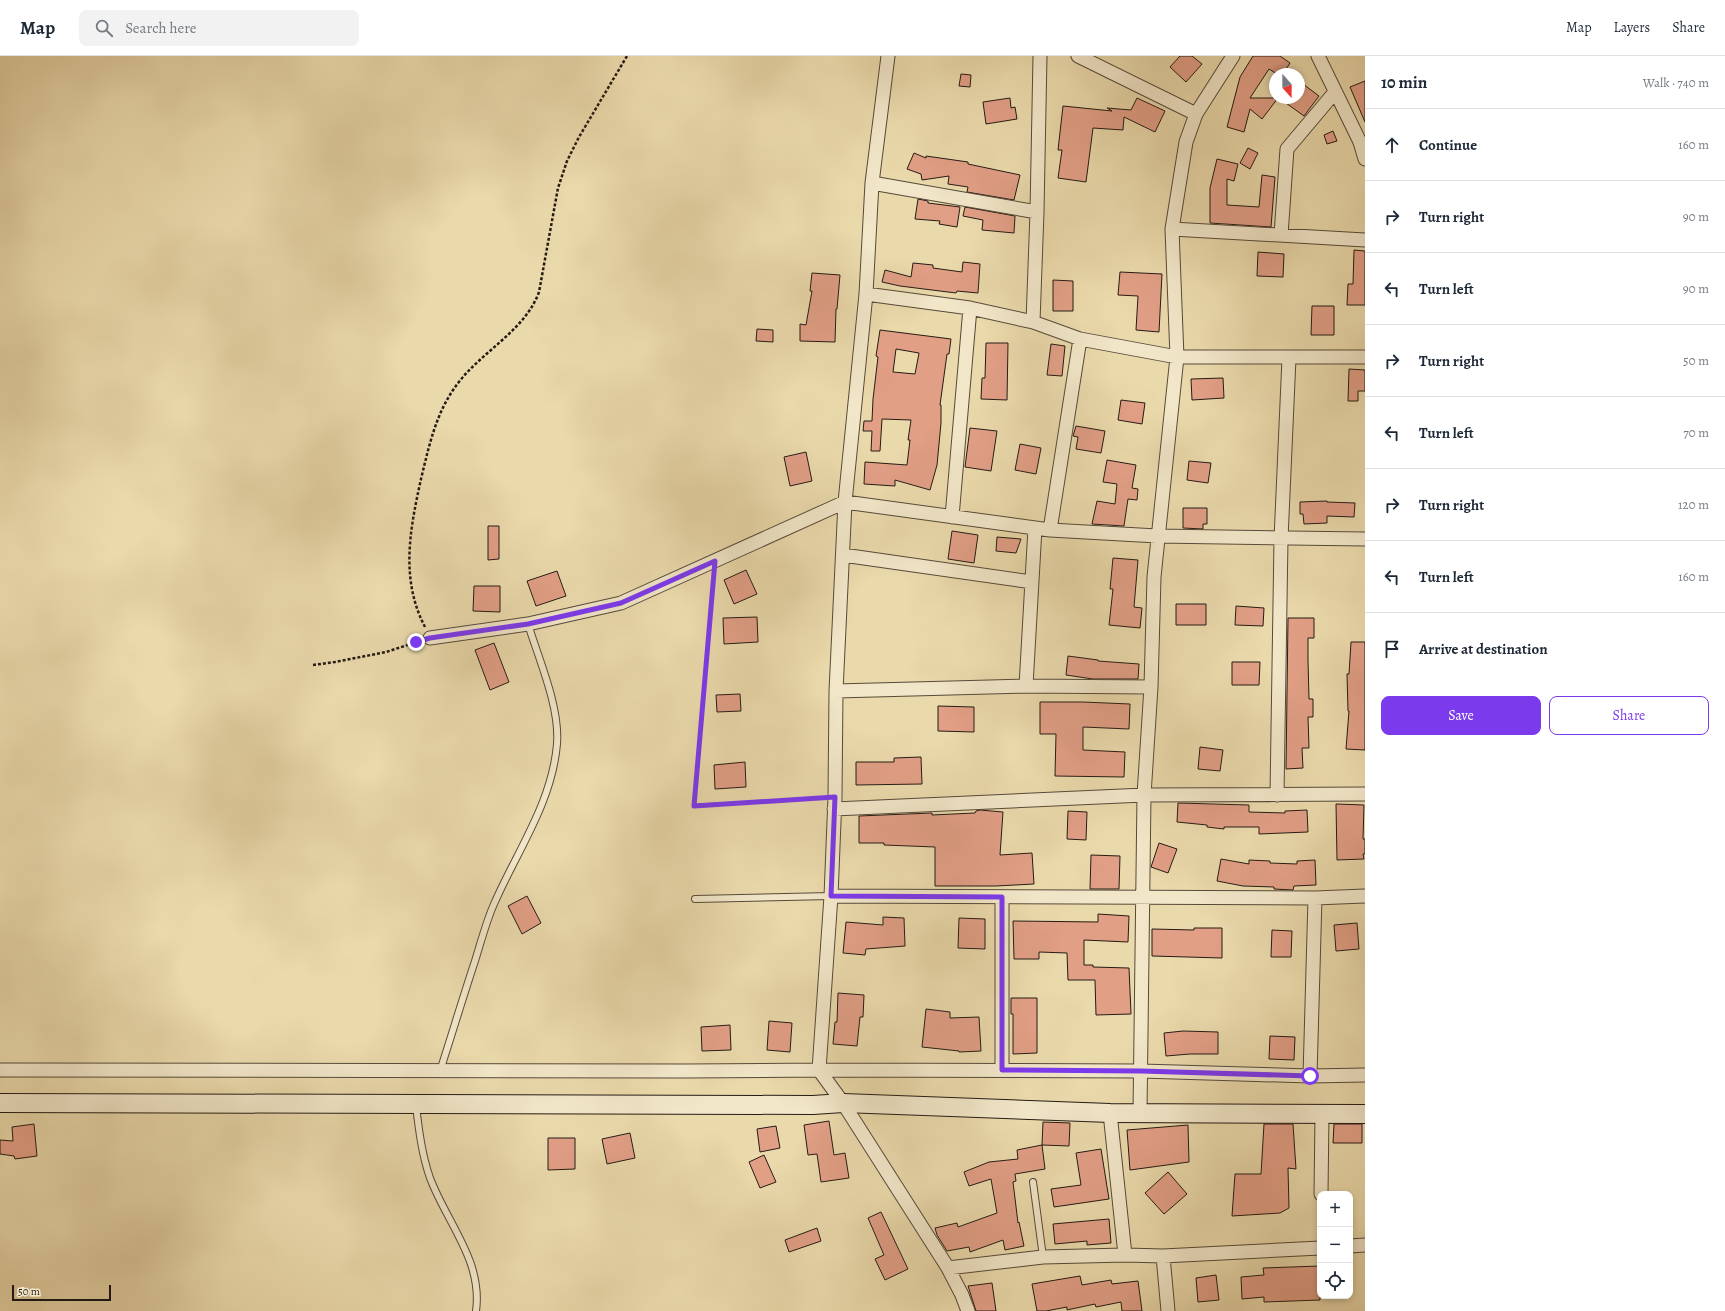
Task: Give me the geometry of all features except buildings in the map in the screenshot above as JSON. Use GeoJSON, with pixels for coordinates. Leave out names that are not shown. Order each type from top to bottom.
{"type":"FeatureCollection","features":[{"type":"Feature","properties":{"kind":"street"},"geometry":{"type":"LineString","coordinates":[[888,56],[872,183],[866,294],[844,502],[843,555],[836,691],[835,803],[831,896],[819,1070],[843,1103],[948,1268],[962,1295],[968,1311]]}},
{"type":"Feature","properties":{"kind":"street"},"geometry":{"type":"LineString","coordinates":[[1033,322],[1040,56]]}},
{"type":"Feature","properties":{"kind":"street"},"geometry":{"type":"LineString","coordinates":[[1078,56],[1196,114]]}},
{"type":"Feature","properties":{"kind":"street"},"geometry":{"type":"LineString","coordinates":[[1140,1113],[1144,897],[1144,795],[1151,687],[1154,578],[1157,536],[1177,357],[1172,229],[1186,142],[1196,114],[1233,56]]}},
{"type":"Feature","properties":{"kind":"street"},"geometry":{"type":"LineString","coordinates":[[1318,56],[1362,142],[1365,159]]}},
{"type":"Feature","properties":{"kind":"street"},"geometry":{"type":"LineString","coordinates":[[1281,235],[1287,149],[1336,92]]}},
{"type":"Feature","properties":{"kind":"street"},"geometry":{"type":"LineString","coordinates":[[872,183],[1037,212]]}},
{"type":"Feature","properties":{"kind":"street"},"geometry":{"type":"LineString","coordinates":[[1172,229],[1365,240]]}},
{"type":"Feature","properties":{"kind":"street"},"geometry":{"type":"LineString","coordinates":[[866,294],[970,308],[1033,322],[1080,339],[1177,357],[1365,357]]}},
{"type":"Feature","properties":{"kind":"street"},"geometry":{"type":"LineString","coordinates":[[952,517],[970,308]]}},
{"type":"Feature","properties":{"kind":"street"},"geometry":{"type":"LineString","coordinates":[[1050,530],[1080,339]]}},
{"type":"Feature","properties":{"kind":"street"},"geometry":{"type":"LineString","coordinates":[[1277,795],[1282,539],[1289,358]]}},
{"type":"Feature","properties":{"kind":"street"},"geometry":{"type":"LineString","coordinates":[[430,638],[528,624],[621,603],[844,502],[1050,530],[1157,536],[1365,539]]}},
{"type":"Feature","properties":{"kind":"street"},"geometry":{"type":"LineString","coordinates":[[1026,686],[1035,528]]}},
{"type":"Feature","properties":{"kind":"street"},"geometry":{"type":"LineString","coordinates":[[843,555],[1032,582]]}},
{"type":"Feature","properties":{"kind":"street"},"geometry":{"type":"LineString","coordinates":[[836,691],[1026,686],[1151,687]]}},
{"type":"Feature","properties":{"kind":"street"},"geometry":{"type":"LineString","coordinates":[[835,803],[1144,795],[1365,794]]}},
{"type":"Feature","properties":{"kind":"street"},"geometry":{"type":"LineString","coordinates":[[831,896],[1315,898],[1365,896]]}},
{"type":"Feature","properties":{"kind":"street"},"geometry":{"type":"LineString","coordinates":[[1002,897],[1002,1070]]}},
{"type":"Feature","properties":{"kind":"street"},"geometry":{"type":"LineString","coordinates":[[1310,1076],[1315,898]]}},
{"type":"Feature","properties":{"kind":"street"},"geometry":{"type":"LineString","coordinates":[[0,1070],[1002,1070],[1141,1071],[1310,1076],[1365,1075]]}},
{"type":"Feature","properties":{"kind":"street"},"geometry":{"type":"LineString","coordinates":[[0,1103],[416,1105],[813,1105],[843,1103],[1110,1113],[1365,1114]]}},
{"type":"Feature","properties":{"kind":"street"},"geometry":{"type":"LineString","coordinates":[[1110,1113],[1125,1255]]}},
{"type":"Feature","properties":{"kind":"street"},"geometry":{"type":"LineString","coordinates":[[1321,1191],[1322,1114]]}},
{"type":"Feature","properties":{"kind":"street"},"geometry":{"type":"LineString","coordinates":[[1353,1246],[1365,1245]]}},
{"type":"Feature","properties":{"kind":"street"},"geometry":{"type":"LineString","coordinates":[[948,1268],[1043,1257],[1125,1255],[1163,1256],[1317,1248]]}},
{"type":"Feature","properties":{"kind":"street"},"geometry":{"type":"LineString","coordinates":[[1163,1256],[1168,1311]]}},
{"type":"Feature","properties":{"kind":"lane"},"geometry":{"type":"LineString","coordinates":[[440,1070],[494,904],[532,828],[542,804],[554,763],[557,744],[557,726],[554,710],[528,624]]}},
{"type":"Feature","properties":{"kind":"lane"},"geometry":{"type":"LineString","coordinates":[[695,899],[831,896]]}},
{"type":"Feature","properties":{"kind":"lane"},"geometry":{"type":"LineString","coordinates":[[416,1105],[423,1156],[430,1178],[473,1267],[478,1298],[476,1311]]}},
{"type":"Feature","properties":{"kind":"lane"},"geometry":{"type":"LineString","coordinates":[[1033,1182],[1043,1257]]}},
{"type":"Feature","properties":{"kind":"path"},"geometry":{"type":"LineString","coordinates":[[313,665],[386,652],[430,638],[414,602],[410,584],[409,551],[413,518],[432,431],[444,404],[464,376],[526,317],[536,301],[539,292],[558,188],[564,168],[579,137],[627,56]]}},
{"type":"Feature","properties":{"kind":"path"},"geometry":{"type":"LineString","coordinates":[[715,561],[694,806],[835,803]]}},
{"type":"Feature","properties":{"kind":"route"},"geometry":{"type":"LineString","coordinates":[[416,642],[430,638],[528,624],[621,603],[715,561],[694,806],[835,797],[831,896],[1002,897],[1002,1070],[1141,1071],[1310,1076]]}}]}
